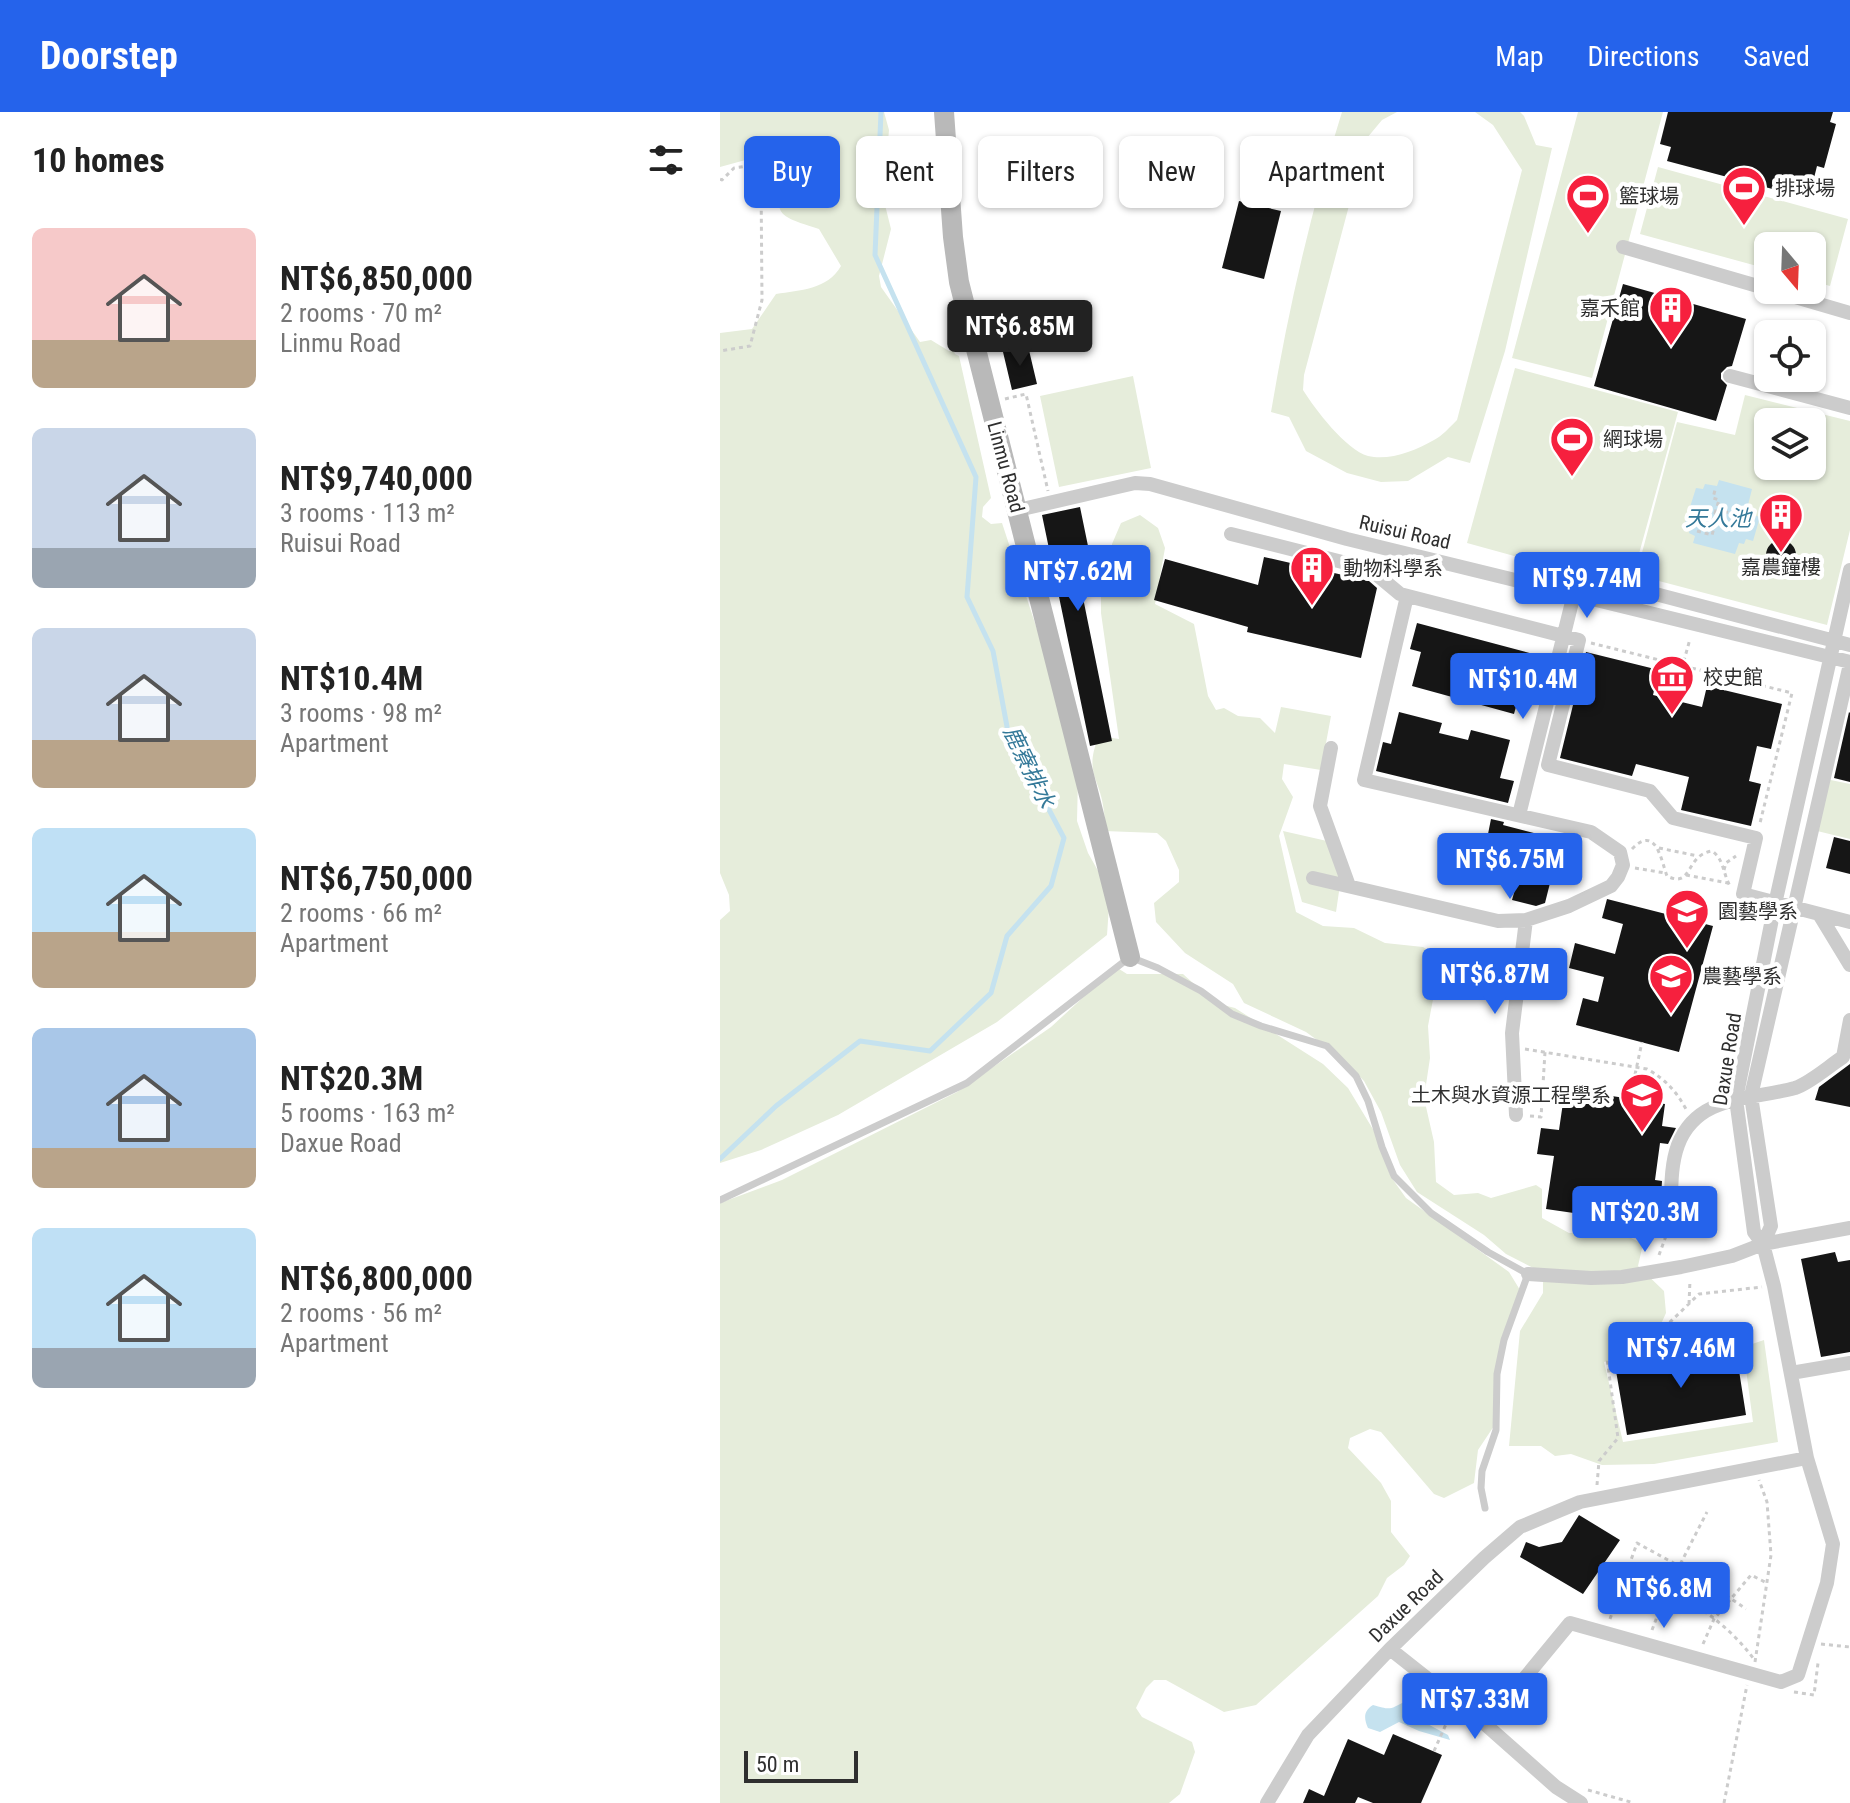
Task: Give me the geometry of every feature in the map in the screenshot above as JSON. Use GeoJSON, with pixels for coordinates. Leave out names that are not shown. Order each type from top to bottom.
{"type":"FeatureCollection","features":[{"type":"Feature","properties":{"kind":"street","name":"Linmu Road"},"geometry":{"type":"LineString","coordinates":[[944,112],[959,282],[1130,957]]}},
{"type":"Feature","properties":{"kind":"street"},"geometry":{"type":"LineString","coordinates":[[1623,247],[1754,285]]}},
{"type":"Feature","properties":{"kind":"street"},"geometry":{"type":"LineString","coordinates":[[1819,304],[1850,313]]}},
{"type":"Feature","properties":{"kind":"street"},"geometry":{"type":"LineString","coordinates":[[1730,376],[1850,408]]}},
{"type":"Feature","properties":{"kind":"street","name":"Ruisui Road"},"geometry":{"type":"LineString","coordinates":[[1018,510],[1135,483],[1150,484],[1347,539],[1850,663]]}},
{"type":"Feature","properties":{"kind":"street"},"geometry":{"type":"LineString","coordinates":[[1231,534],[1370,569],[1400,594],[1579,640],[1548,765],[1650,791],[1673,818],[1756,838],[1743,894],[1850,922]]}},
{"type":"Feature","properties":{"kind":"street","name":"Daxue Road"},"geometry":{"type":"LineString","coordinates":[[1751,1673],[1781,1682],[1798,1675],[1827,1583],[1833,1544],[1807,1458],[1774,1286],[1763,1244],[1754,1232],[1744,1098],[1775,904],[1850,570]]}},
{"type":"Feature","properties":{"kind":"street"},"geometry":{"type":"LineString","coordinates":[[1519,815],[1574,594],[1606,581],[1850,645]]}},
{"type":"Feature","properties":{"kind":"street"},"geometry":{"type":"LineString","coordinates":[[1313,878],[1498,921],[1526,920],[1569,906],[1611,886],[1623,865],[1620,852],[1591,832],[1364,780],[1407,596]]}},
{"type":"Feature","properties":{"kind":"street"},"geometry":{"type":"LineString","coordinates":[[1744,1098],[1794,908],[1850,663]]}},
{"type":"Feature","properties":{"kind":"street"},"geometry":{"type":"LineString","coordinates":[[1331,748],[1320,806],[1349,886]]}},
{"type":"Feature","properties":{"kind":"street"},"geometry":{"type":"LineString","coordinates":[[1819,914],[1850,965]]}},
{"type":"Feature","properties":{"kind":"street"},"geometry":{"type":"LineString","coordinates":[[1516,1115],[1512,1033],[1526,920]]}},
{"type":"Feature","properties":{"kind":"street"},"geometry":{"type":"LineString","coordinates":[[1670,1225],[1673,1166],[1679,1143],[1692,1119],[1710,1109],[1744,1098],[1799,1087],[1843,1057],[1850,1020]]}},
{"type":"Feature","properties":{"kind":"street"},"geometry":{"type":"LineString","coordinates":[[1528,1274],[1622,1277],[1732,1256],[1763,1244],[1850,1228]]}},
{"type":"Feature","properties":{"kind":"street"},"geometry":{"type":"LineString","coordinates":[[1791,1373],[1850,1363]]}},
{"type":"Feature","properties":{"kind":"street","name":"Daxue Road"},"geometry":{"type":"LineString","coordinates":[[1267,1803],[1308,1735],[1390,1649],[1520,1527],[1580,1502],[1807,1458]]}},
{"type":"Feature","properties":{"kind":"street"},"geometry":{"type":"LineString","coordinates":[[1486,1725],[1570,1623],[1751,1673]]}},
{"type":"Feature","properties":{"kind":"street"},"geometry":{"type":"LineString","coordinates":[[1390,1649],[1486,1725],[1556,1787],[1581,1803]]}},
{"type":"Feature","properties":{"kind":"lane"},"geometry":{"type":"LineString","coordinates":[[720,1200],[967,1083],[1130,957],[1158,968],[1201,991],[1232,1014],[1327,1046],[1356,1076],[1394,1176],[1431,1213],[1488,1252],[1528,1274],[1504,1340],[1497,1374],[1496,1430],[1482,1471],[1485,1508]]}},
{"type":"Feature","properties":{"kind":"path"},"geometry":{"type":"LineString","coordinates":[[720,179],[734,168],[756,165],[761,179],[762,285],[762,300],[750,346],[720,351]]}},
{"type":"Feature","properties":{"kind":"path"},"geometry":{"type":"LineString","coordinates":[[1000,400],[1026,394],[1050,502]]}},
{"type":"Feature","properties":{"kind":"path"},"geometry":{"type":"LineString","coordinates":[[1697,531],[1712,535],[1719,500],[1713,498],[1715,490]]}},
{"type":"Feature","properties":{"kind":"path"},"geometry":{"type":"LineString","coordinates":[[1716,514],[1720,510],[1739,516],[1743,510]]}},
{"type":"Feature","properties":{"kind":"path"},"geometry":{"type":"LineString","coordinates":[[1706,511],[1716,514]]}},
{"type":"Feature","properties":{"kind":"path"},"geometry":{"type":"LineString","coordinates":[[1673,700],[1694,624]]}},
{"type":"Feature","properties":{"kind":"path"},"geometry":{"type":"LineString","coordinates":[[1579,640],[1792,693],[1756,838]]}},
{"type":"Feature","properties":{"kind":"path"},"geometry":{"type":"LineString","coordinates":[[1665,873],[1623,865],[1641,842],[1653,842],[1667,876],[1682,878],[1698,856],[1712,851],[1718,855],[1731,888],[1743,894]]}},
{"type":"Feature","properties":{"kind":"path"},"geometry":{"type":"LineString","coordinates":[[1657,847],[1698,856]]}},
{"type":"Feature","properties":{"kind":"path"},"geometry":{"type":"LineString","coordinates":[[1686,875],[1728,883]]}},
{"type":"Feature","properties":{"kind":"path"},"geometry":{"type":"LineString","coordinates":[[1630,1098],[1642,1042]]}},
{"type":"Feature","properties":{"kind":"path"},"geometry":{"type":"LineString","coordinates":[[1513,1047],[1647,1069],[1664,1079],[1692,1119]]}},
{"type":"Feature","properties":{"kind":"path"},"geometry":{"type":"LineString","coordinates":[[1516,1115],[1541,1117],[1545,1052]]}},
{"type":"Feature","properties":{"kind":"path"},"geometry":{"type":"LineString","coordinates":[[1653,1272],[1670,1225]]}},
{"type":"Feature","properties":{"kind":"path"},"geometry":{"type":"LineString","coordinates":[[1681,1267],[1690,1281],[1689,1304]]}},
{"type":"Feature","properties":{"kind":"path"},"geometry":{"type":"LineString","coordinates":[[1596,1499],[1599,1461],[1618,1438],[1607,1359],[1662,1347],[1668,1324],[1699,1294],[1774,1286]]}},
{"type":"Feature","properties":{"kind":"path"},"geometry":{"type":"LineString","coordinates":[[1724,1803],[1771,1555],[1767,1502],[1756,1469]]}},
{"type":"Feature","properties":{"kind":"path"},"geometry":{"type":"LineString","coordinates":[[1647,1645],[1668,1588],[1707,1512]]}},
{"type":"Feature","properties":{"kind":"path"},"geometry":{"type":"LineString","coordinates":[[1606,1633],[1637,1543],[1701,1578],[1746,1609]]}},
{"type":"Feature","properties":{"kind":"path"},"geometry":{"type":"LineString","coordinates":[[1627,1568],[1668,1588],[1740,1641],[1751,1673]]}},
{"type":"Feature","properties":{"kind":"path"},"geometry":{"type":"LineString","coordinates":[[1699,1659],[1714,1619],[1751,1575],[1766,1583]]}},
{"type":"Feature","properties":{"kind":"path"},"geometry":{"type":"LineString","coordinates":[[1821,1643],[1850,1647]]}},
{"type":"Feature","properties":{"kind":"path"},"geometry":{"type":"LineString","coordinates":[[1787,1691],[1814,1695],[1819,1656]]}},
{"type":"Feature","properties":{"kind":"path"},"geometry":{"type":"LineString","coordinates":[[1434,1751],[1445,1725]]}},
{"type":"Feature","properties":{"kind":"green space"},"geometry":{"type":"Polygon","coordinates":[[[720,112],[884,112],[888,136],[856,136],[856,208],[886,208],[891,229],[879,276],[881,287],[920,342],[931,340],[949,351],[953,349],[959,356],[991,498],[983,507],[982,517],[991,524],[1002,523],[1059,696],[1078,778],[1077,821],[1088,853],[1110,892],[1107,935],[997,1022],[838,1115],[761,1150],[720,1163],[720,920],[730,911],[729,895],[720,873],[720,333],[752,329],[776,294],[821,284],[841,266],[819,229],[792,220],[780,208],[840,208],[840,136],[744,136],[744,160],[720,167],[720,112]]]}},
{"type":"Feature","properties":{"kind":"green space"},"geometry":{"type":"Polygon","coordinates":[[[1342,112],[1397,112],[1382,120],[1369,136],[1335,136],[1342,112]]]}},
{"type":"Feature","properties":{"kind":"green space"},"geometry":{"type":"Polygon","coordinates":[[[1475,112],[1520,112],[1536,145],[1552,148],[1505,351],[1470,463],[1448,457],[1408,481],[1381,482],[1347,473],[1306,451],[1289,417],[1271,412],[1314,208],[1348,208],[1304,375],[1303,390],[1341,437],[1368,456],[1393,456],[1427,444],[1457,420],[1522,170],[1493,125],[1475,112]]]}},
{"type":"Feature","properties":{"kind":"green space","name":"籃球場"},"geometry":{"type":"Polygon","coordinates":[[[1578,112],[1663,112],[1592,378],[1512,358],[1578,112]]]}},
{"type":"Feature","properties":{"kind":"green space","name":"排球場"},"geometry":{"type":"Polygon","coordinates":[[[1658,167],[1848,219],[1830,286],[1826,285],[1826,232],[1754,232],[1754,265],[1640,234],[1658,167]]]}},
{"type":"Feature","properties":{"kind":"green space","name":"網球場"},"geometry":{"type":"Polygon","coordinates":[[[1515,368],[1678,412],[1634,572],[1558,552],[1554,567],[1467,543],[1515,368]]]}},
{"type":"Feature","properties":{"kind":"green space"},"geometry":{"type":"Polygon","coordinates":[[[1133,376],[1151,468],[1059,487],[1040,396],[1133,376]]]}},
{"type":"Feature","properties":{"kind":"green space"},"geometry":{"type":"Polygon","coordinates":[[[1745,395],[1798,408],[1754,408],[1754,480],[1826,480],[1826,415],[1850,421],[1850,530],[1827,625],[1636,575],[1677,422],[1735,435],[1745,395]]]}},
{"type":"Feature","properties":{"kind":"green space"},"geometry":{"type":"Polygon","coordinates":[[[1140,515],[1158,528],[1165,548],[1155,604],[1194,624],[1208,696],[1216,710],[1224,708],[1238,716],[1260,718],[1275,733],[1281,707],[1331,716],[1321,770],[1284,764],[1282,779],[1293,797],[1279,836],[1296,912],[1323,926],[1354,928],[1385,943],[1423,947],[1442,959],[1446,973],[1434,994],[1428,1026],[1430,1058],[1424,1098],[1434,1142],[1436,1182],[1454,1195],[1478,1193],[1491,1198],[1536,1185],[1542,1189],[1542,1218],[1569,1233],[1617,1231],[1643,1244],[1638,1266],[1664,1291],[1666,1313],[1652,1344],[1604,1362],[1623,1442],[1753,1422],[1743,1347],[1764,1340],[1778,1442],[1654,1464],[1602,1465],[1571,1454],[1555,1456],[1541,1446],[1509,1446],[1520,1331],[1543,1293],[1543,1273],[1506,1254],[1484,1235],[1417,1192],[1400,1165],[1381,1112],[1364,1081],[1342,1058],[1306,1032],[1244,1003],[1233,984],[1185,953],[1156,922],[1154,903],[1179,882],[1179,870],[1166,841],[1157,833],[1104,831],[1102,801],[1093,768],[1094,749],[1099,736],[1119,739],[1101,613],[1101,582],[1112,564],[1112,544],[1121,523],[1140,515]]]}},
{"type":"Feature","properties":{"kind":"green space"},"geometry":{"type":"Polygon","coordinates":[[[1821,778],[1850,784],[1850,839],[1809,829],[1821,778]]]}},
{"type":"Feature","properties":{"kind":"green space"},"geometry":{"type":"Polygon","coordinates":[[[1283,831],[1327,841],[1341,878],[1336,912],[1302,902],[1283,831]]]}},
{"type":"Feature","properties":{"kind":"green space"},"geometry":{"type":"Polygon","coordinates":[[[1116,967],[1127,974],[1183,974],[1215,1003],[1235,1008],[1323,1064],[1348,1088],[1374,1131],[1391,1177],[1406,1198],[1509,1272],[1520,1290],[1503,1334],[1496,1423],[1478,1450],[1474,1483],[1444,1498],[1434,1494],[1381,1432],[1370,1429],[1350,1438],[1348,1448],[1381,1483],[1391,1501],[1391,1532],[1410,1556],[1387,1578],[1378,1596],[1256,1705],[1224,1712],[1166,1680],[1154,1680],[1146,1688],[1136,1708],[1142,1717],[1192,1742],[1195,1752],[1180,1794],[1169,1803],[720,1803],[720,1203],[782,1180],[957,1092],[1051,1027],[1116,967]]]}},
{"type":"Feature","properties":{"kind":"water","name":"天人池"},"geometry":{"type":"Polygon","coordinates":[[[1719,480],[1752,489],[1746,513],[1760,517],[1753,541],[1746,539],[1744,544],[1739,543],[1735,554],[1693,543],[1695,536],[1689,533],[1690,528],[1684,526],[1696,488],[1703,489],[1705,484],[1717,486],[1719,480]]]}},
{"type":"Feature","properties":{"kind":"water"},"geometry":{"type":"Polygon","coordinates":[[[1406,1701],[1414,1706],[1422,1721],[1448,1735],[1450,1740],[1399,1722],[1380,1732],[1368,1728],[1365,1715],[1373,1705],[1390,1708],[1406,1701]]]}},
{"type":"Feature","properties":{"kind":"building"},"geometry":{"type":"Polygon","coordinates":[[[1668,112],[1833,112],[1830,122],[1836,124],[1824,168],[1817,166],[1811,190],[1786,184],[1784,192],[1667,161],[1671,147],[1660,144],[1668,112]]]}},
{"type":"Feature","properties":{"kind":"building"},"geometry":{"type":"Polygon","coordinates":[[[1239,201],[1240,208],[1281,211],[1264,279],[1222,268],[1239,201]]]}},
{"type":"Feature","properties":{"kind":"building","name":"嘉禾館"},"geometry":{"type":"Polygon","coordinates":[[[1623,284],[1746,319],[1732,366],[1721,373],[1721,379],[1727,385],[1716,421],[1594,386],[1623,284]]]}},
{"type":"Feature","properties":{"kind":"building"},"geometry":{"type":"Polygon","coordinates":[[[1028,346],[1037,384],[1012,390],[1003,352],[1028,346]]]}},
{"type":"Feature","properties":{"kind":"building"},"geometry":{"type":"Polygon","coordinates":[[[1080,507],[1095,580],[1080,583],[1112,741],[1090,746],[1042,515],[1080,507]]]}},
{"type":"Feature","properties":{"kind":"building","name":"嘉農鐘樓"},"geometry":{"type":"Polygon","coordinates":[[[1781,540],[1792,544],[1796,555],[1792,566],[1781,570],[1770,566],[1766,555],[1770,544],[1781,540]]]}},
{"type":"Feature","properties":{"kind":"building","name":"動物科學系"},"geometry":{"type":"Polygon","coordinates":[[[1264,557],[1369,581],[1377,588],[1361,658],[1247,632],[1248,627],[1154,600],[1165,559],[1258,585],[1264,557]]]}},
{"type":"Feature","properties":{"kind":"building"},"geometry":{"type":"Polygon","coordinates":[[[1417,623],[1548,658],[1542,682],[1524,677],[1514,714],[1412,686],[1421,652],[1410,649],[1417,623]]]}},
{"type":"Feature","properties":{"kind":"building"},"geometry":{"type":"Polygon","coordinates":[[[1586,652],[1659,670],[1653,695],[1702,707],[1707,686],[1782,704],[1771,749],[1757,746],[1749,781],[1761,784],[1751,826],[1681,810],[1689,777],[1636,764],[1632,776],[1560,758],[1586,652]]]}},
{"type":"Feature","properties":{"kind":"building"},"geometry":{"type":"Polygon","coordinates":[[[1399,712],[1442,723],[1439,733],[1468,740],[1471,730],[1510,740],[1500,778],[1514,781],[1508,803],[1376,771],[1383,742],[1391,744],[1399,712]]]}},
{"type":"Feature","properties":{"kind":"building"},"geometry":{"type":"Polygon","coordinates":[[[1850,713],[1850,782],[1834,778],[1850,713]]]}},
{"type":"Feature","properties":{"kind":"building"},"geometry":{"type":"Polygon","coordinates":[[[1491,819],[1504,822],[1503,825],[1581,845],[1571,880],[1552,875],[1545,903],[1536,906],[1512,900],[1521,868],[1490,859],[1496,836],[1488,834],[1491,819]]]}},
{"type":"Feature","properties":{"kind":"building"},"geometry":{"type":"Polygon","coordinates":[[[1834,837],[1850,841],[1850,874],[1826,868],[1834,837]]]}},
{"type":"Feature","properties":{"kind":"building"},"geometry":{"type":"Polygon","coordinates":[[[1607,899],[1713,926],[1679,1052],[1576,1025],[1583,998],[1598,1002],[1604,977],[1569,968],[1575,943],[1615,954],[1623,924],[1602,918],[1607,899]]]}},
{"type":"Feature","properties":{"kind":"building"},"geometry":{"type":"Polygon","coordinates":[[[1850,1064],[1850,1107],[1815,1100],[1819,1087],[1850,1064]]]}},
{"type":"Feature","properties":{"kind":"building"},"geometry":{"type":"Polygon","coordinates":[[[1565,1089],[1665,1104],[1662,1126],[1676,1128],[1668,1144],[1660,1143],[1655,1180],[1662,1181],[1661,1198],[1654,1197],[1650,1224],[1546,1209],[1554,1156],[1537,1154],[1541,1128],[1559,1130],[1565,1089]]]}},
{"type":"Feature","properties":{"kind":"building"},"geometry":{"type":"Polygon","coordinates":[[[1835,1252],[1838,1262],[1850,1260],[1850,1352],[1821,1357],[1801,1259],[1835,1252]]]}},
{"type":"Feature","properties":{"kind":"building"},"geometry":{"type":"Polygon","coordinates":[[[1735,1345],[1746,1415],[1627,1435],[1615,1365],[1735,1345]]]}},
{"type":"Feature","properties":{"kind":"building"},"geometry":{"type":"Polygon","coordinates":[[[1579,1515],[1620,1540],[1583,1594],[1520,1557],[1526,1542],[1539,1547],[1562,1542],[1579,1515]]]}},
{"type":"Feature","properties":{"kind":"building"},"geometry":{"type":"Polygon","coordinates":[[[1393,1734],[1442,1755],[1421,1803],[1373,1803],[1358,1797],[1355,1803],[1303,1803],[1309,1789],[1324,1796],[1348,1739],[1384,1755],[1393,1734]]]}},
{"type":"Feature","properties":{"kind":"waterway","name":"鹿寮排水"},"geometry":{"type":"LineString","coordinates":[[720,1159],[776,1106],[860,1041],[930,1051],[991,993],[1007,936],[1051,886],[1064,838],[1008,732],[993,651],[967,597],[976,477],[875,255],[881,112]]}},
{"type":"Feature","properties":{"kind":"place","name":"排球場"},"geometry":{"type":"Point","coordinates":[1744,227]}},
{"type":"Feature","properties":{"kind":"place","name":"籃球場"},"geometry":{"type":"Point","coordinates":[1588,235]}},
{"type":"Feature","properties":{"kind":"place","name":"嘉禾館"},"geometry":{"type":"Point","coordinates":[1671,347]}},
{"type":"Feature","properties":{"kind":"place","name":"網球場"},"geometry":{"type":"Point","coordinates":[1572,478]}},
{"type":"Feature","properties":{"kind":"place","name":"嘉農鐘樓"},"geometry":{"type":"Point","coordinates":[1781,554]}},
{"type":"Feature","properties":{"kind":"place","name":"動物科學系"},"geometry":{"type":"Point","coordinates":[1312,607]}},
{"type":"Feature","properties":{"kind":"place","name":"校史館"},"geometry":{"type":"Point","coordinates":[1672,716]}},
{"type":"Feature","properties":{"kind":"place","name":"園藝學系"},"geometry":{"type":"Point","coordinates":[1687,950]}},
{"type":"Feature","properties":{"kind":"place","name":"農藝學系"},"geometry":{"type":"Point","coordinates":[1671,1015]}},
{"type":"Feature","properties":{"kind":"place","name":"土木與水資源工程學系"},"geometry":{"type":"Point","coordinates":[1642,1134]}}]}
